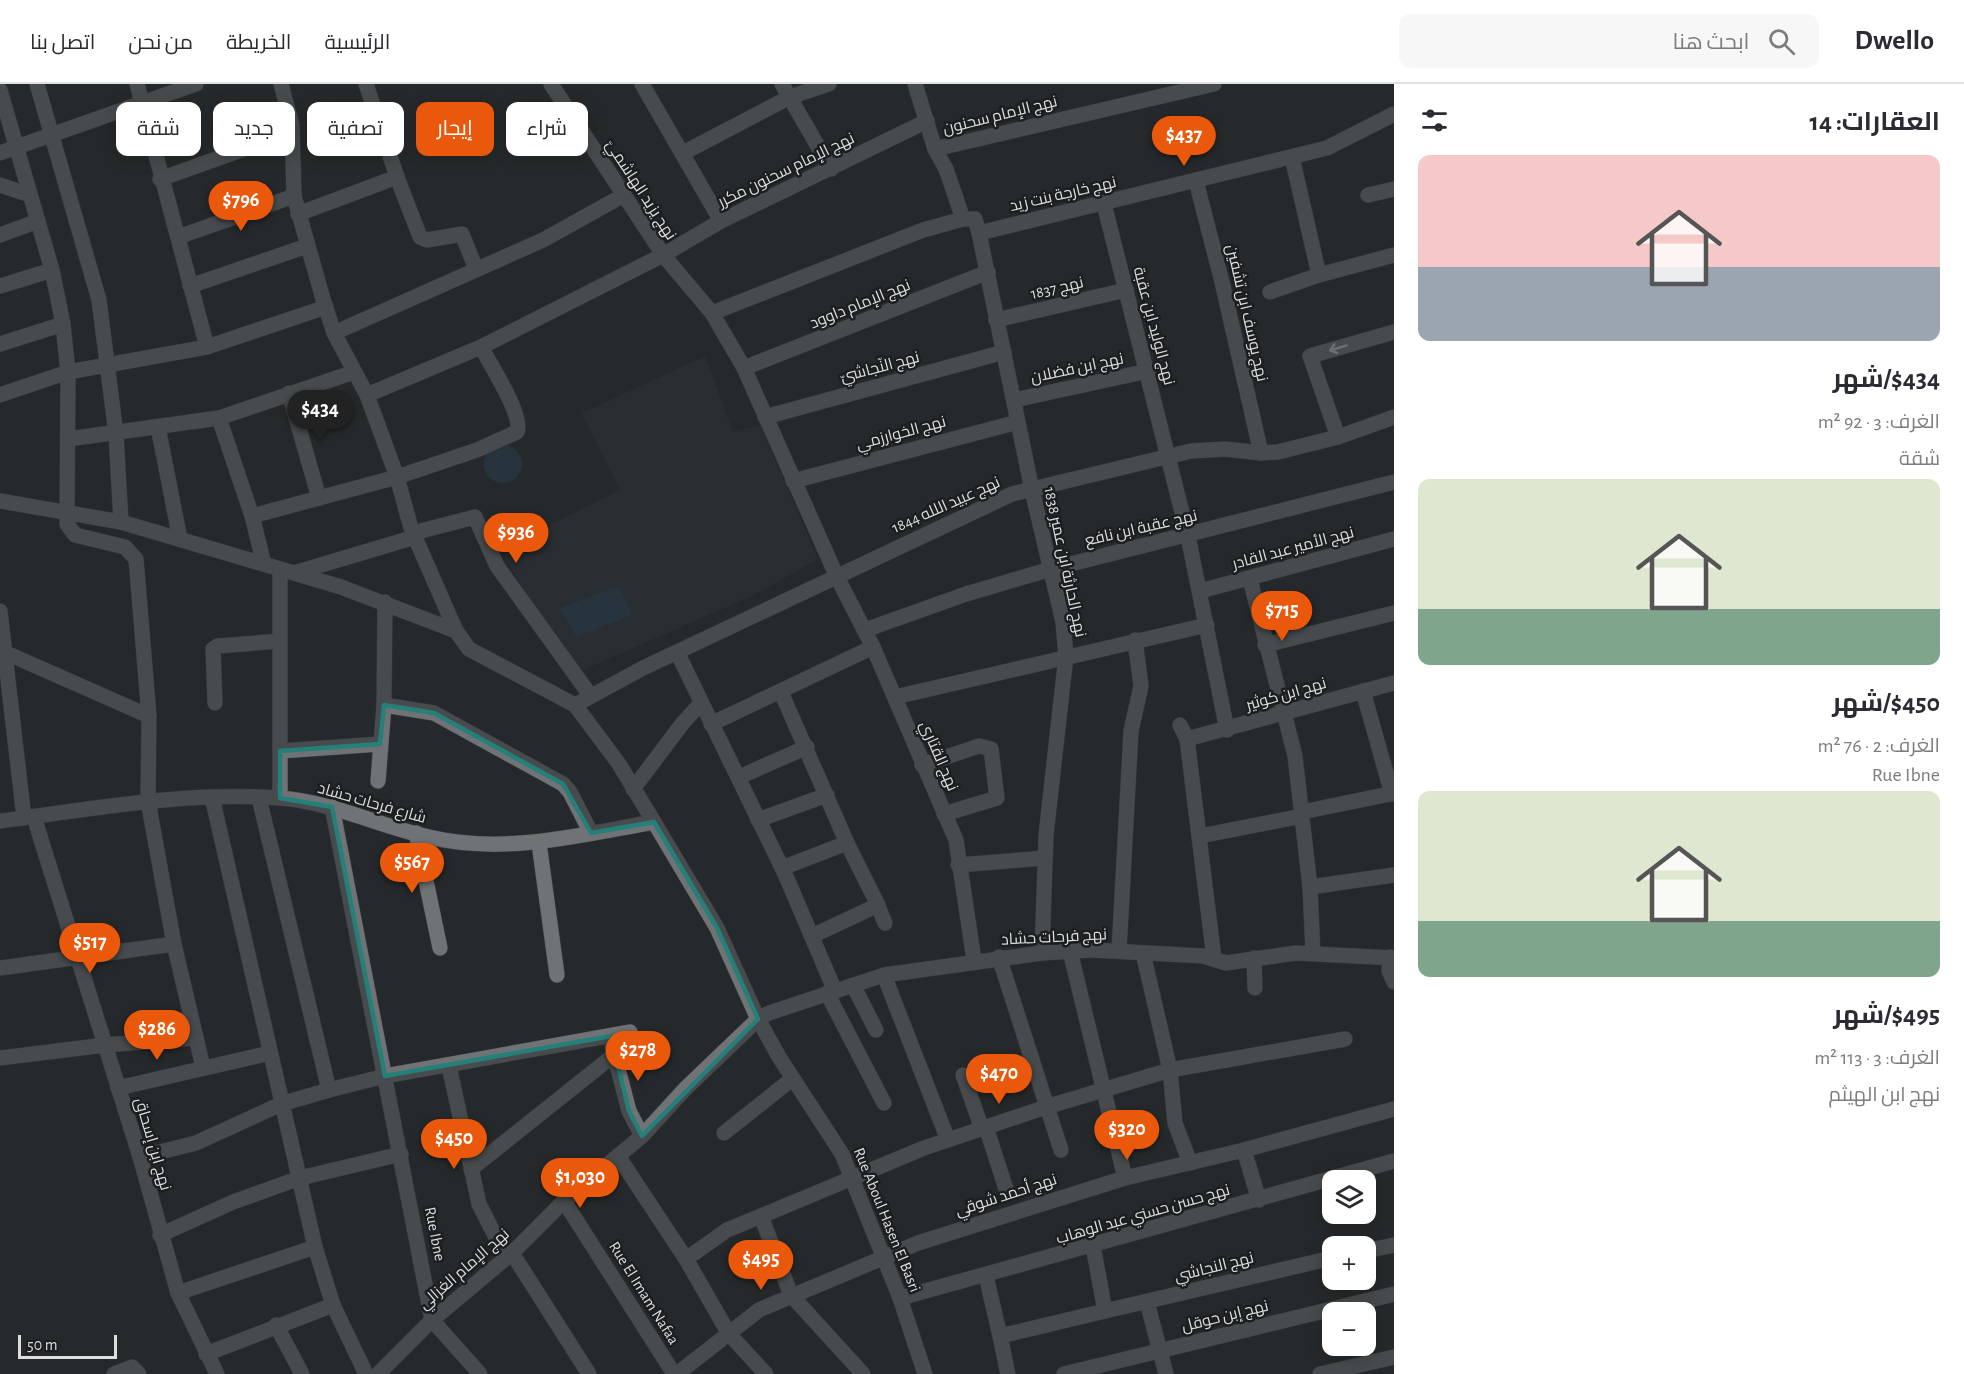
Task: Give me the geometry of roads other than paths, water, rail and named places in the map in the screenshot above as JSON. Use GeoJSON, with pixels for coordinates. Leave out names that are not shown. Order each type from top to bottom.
{"type":"FeatureCollection","features":[{"type":"Feature","properties":{"kind":"street"},"geometry":{"type":"LineString","coordinates":[[37,84],[99,300],[116,434],[121,522]]}},
{"type":"Feature","properties":{"kind":"street"},"geometry":{"type":"LineString","coordinates":[[137,84],[142,102]]}},
{"type":"Feature","properties":{"kind":"street"},"geometry":{"type":"LineString","coordinates":[[148,102],[196,84]]}},
{"type":"Feature","properties":{"kind":"street"},"geometry":{"type":"LineString","coordinates":[[281,84],[285,102]]}},
{"type":"Feature","properties":{"kind":"street"},"geometry":{"type":"LineString","coordinates":[[366,84],[420,237],[427,240],[462,234],[476,269]]}},
{"type":"Feature","properties":{"kind":"street","name":"نهج يزيد الهاشميّ"},"geometry":{"type":"LineString","coordinates":[[551,84],[663,255],[712,314],[744,368],[765,417]]}},
{"type":"Feature","properties":{"kind":"street"},"geometry":{"type":"LineString","coordinates":[[642,84],[721,221]]}},
{"type":"Feature","properties":{"kind":"street"},"geometry":{"type":"LineString","coordinates":[[683,153],[786,91],[829,84]]}},
{"type":"Feature","properties":{"kind":"street","name":"نهج الحارثة ابن عمير 1838"},"geometry":{"type":"LineString","coordinates":[[915,84],[935,149],[972,224],[988,272],[1032,490],[1063,622],[1066,656],[1046,858],[1042,953]]}},
{"type":"Feature","properties":{"kind":"street","name":"نهج الإمام سحنون"},"geometry":{"type":"LineString","coordinates":[[935,149],[1204,85]]}},
{"type":"Feature","properties":{"kind":"street"},"geometry":{"type":"LineString","coordinates":[[0,90],[52,270],[63,324],[68,372],[67,524],[75,535],[125,547],[136,559],[149,716],[148,801],[174,944],[203,1067]]}},
{"type":"Feature","properties":{"kind":"street"},"geometry":{"type":"LineString","coordinates":[[786,91],[831,170]]}},
{"type":"Feature","properties":{"kind":"street"},"geometry":{"type":"LineString","coordinates":[[0,153],[116,113]]}},
{"type":"Feature","properties":{"kind":"street","name":"نهج خارجة بنت زيد"},"geometry":{"type":"LineString","coordinates":[[972,224],[1104,204],[1327,148],[1394,114]]}},
{"type":"Feature","properties":{"kind":"street","name":"نهج الإمام سحنون مكرر"},"geometry":{"type":"LineString","coordinates":[[367,395],[481,347],[663,255],[721,221],[831,170],[927,121]]}},
{"type":"Feature","properties":{"kind":"street"},"geometry":{"type":"LineString","coordinates":[[155,156],[207,347]]}},
{"type":"Feature","properties":{"kind":"street"},"geometry":{"type":"LineString","coordinates":[[160,179],[225,156]]}},
{"type":"Feature","properties":{"kind":"street"},"geometry":{"type":"LineString","coordinates":[[293,156],[294,196],[298,214],[334,333],[367,395],[397,477],[414,535],[456,631],[469,649],[575,705],[606,744],[717,928],[758,1019]]}},
{"type":"Feature","properties":{"kind":"street"},"geometry":{"type":"LineString","coordinates":[[1292,157],[1319,275]]}},
{"type":"Feature","properties":{"kind":"street"},"geometry":{"type":"LineString","coordinates":[[298,214],[397,177]]}},
{"type":"Feature","properties":{"kind":"street","name":"نهج يوسف ابن تشفين"},"geometry":{"type":"LineString","coordinates":[[1196,181],[1220,272],[1261,453]]}},
{"type":"Feature","properties":{"kind":"street"},"geometry":{"type":"LineString","coordinates":[[0,185],[30,195]]}},
{"type":"Feature","properties":{"kind":"street"},"geometry":{"type":"LineString","coordinates":[[1368,195],[1394,189]]}},
{"type":"Feature","properties":{"kind":"street"},"geometry":{"type":"LineString","coordinates":[[334,333],[543,240],[624,195]]}},
{"type":"Feature","properties":{"kind":"street"},"geometry":{"type":"LineString","coordinates":[[178,237],[294,196]]}},
{"type":"Feature","properties":{"kind":"street","name":"نهج الوليد ابن عقبة"},"geometry":{"type":"LineString","coordinates":[[1104,204],[1188,536],[1227,730]]}},
{"type":"Feature","properties":{"kind":"street"},"geometry":{"type":"LineString","coordinates":[[0,235],[38,221]]}},
{"type":"Feature","properties":{"kind":"street"},"geometry":{"type":"LineString","coordinates":[[712,314],[923,230],[972,224]]}},
{"type":"Feature","properties":{"kind":"street"},"geometry":{"type":"LineString","coordinates":[[190,286],[307,246]]}},
{"type":"Feature","properties":{"kind":"street"},"geometry":{"type":"LineString","coordinates":[[1270,292],[1319,275],[1394,255]]}},
{"type":"Feature","properties":{"kind":"street"},"geometry":{"type":"LineString","coordinates":[[0,286],[52,270]]}},
{"type":"Feature","properties":{"kind":"street","name":"نهج الإمام داوود"},"geometry":{"type":"LineString","coordinates":[[744,368],[988,272]]}},
{"type":"Feature","properties":{"kind":"street","name":"نهج 1837"},"geometry":{"type":"LineString","coordinates":[[996,320],[1126,290]]}},
{"type":"Feature","properties":{"kind":"street"},"geometry":{"type":"LineString","coordinates":[[0,395],[68,372],[207,347],[326,307]]}},
{"type":"Feature","properties":{"kind":"street"},"geometry":{"type":"LineString","coordinates":[[0,344],[63,324]]}},
{"type":"Feature","properties":{"kind":"street"},"geometry":{"type":"LineString","coordinates":[[1338,437],[1310,356],[1394,332]]}},
{"type":"Feature","properties":{"kind":"street"},"geometry":{"type":"LineString","coordinates":[[252,516],[397,477],[477,450],[517,432],[518,422],[511,404],[481,347]]}},
{"type":"Feature","properties":{"kind":"street","name":"نهج النّجاشيّ"},"geometry":{"type":"LineString","coordinates":[[765,417],[1004,352]]}},
{"type":"Feature","properties":{"kind":"street","name":"نهج ابن فضلان"},"geometry":{"type":"LineString","coordinates":[[1014,400],[1148,371]]}},
{"type":"Feature","properties":{"kind":"street"},"geometry":{"type":"LineString","coordinates":[[68,440],[219,418],[354,372]]}},
{"type":"Feature","properties":{"kind":"street"},"geometry":{"type":"LineString","coordinates":[[289,393],[319,498]]}},
{"type":"Feature","properties":{"kind":"street","name":"نهج القتاري"},"geometry":{"type":"LineString","coordinates":[[765,417],[837,577],[873,647],[957,845],[958,865],[974,960]]}},
{"type":"Feature","properties":{"kind":"street","name":"نهج عبيد اللله 1844"},"geometry":{"type":"LineString","coordinates":[[575,705],[590,695],[677,652],[1012,494],[1207,449],[1261,453],[1338,437],[1394,417]]}},
{"type":"Feature","properties":{"kind":"street"},"geometry":{"type":"LineString","coordinates":[[219,418],[252,516],[264,564]]}},
{"type":"Feature","properties":{"kind":"street","name":"نهج الخوارزمي"},"geometry":{"type":"LineString","coordinates":[[794,481],[1018,422]]}},
{"type":"Feature","properties":{"kind":"street"},"geometry":{"type":"LineString","coordinates":[[158,427],[180,539]]}},
{"type":"Feature","properties":{"kind":"street","name":"نهج عقبة ابن نافع"},"geometry":{"type":"LineString","coordinates":[[865,630],[966,594],[1051,569],[1394,482]]}},
{"type":"Feature","properties":{"kind":"street"},"geometry":{"type":"LineString","coordinates":[[0,501],[121,522],[385,602],[456,631]]}},
{"type":"Feature","properties":{"kind":"street"},"geometry":{"type":"LineString","coordinates":[[287,571],[475,517],[497,566],[590,695]]}},
{"type":"Feature","properties":{"kind":"street","name":"نهج الأمير عبد القادر"},"geometry":{"type":"LineString","coordinates":[[1200,591],[1394,539]]}},
{"type":"Feature","properties":{"kind":"street"},"geometry":{"type":"LineString","coordinates":[[280,798],[280,641],[287,571]]}},
{"type":"Feature","properties":{"kind":"street"},"geometry":{"type":"LineString","coordinates":[[1250,579],[1295,756],[1310,887],[1313,953]]}},
{"type":"Feature","properties":{"kind":"street"},"geometry":{"type":"LineString","coordinates":[[378,781],[384,705],[385,602]]}},
{"type":"Feature","properties":{"kind":"street","name":"نهج ابن إسحاق"},"geometry":{"type":"LineString","coordinates":[[0,611],[4,652],[3,671],[29,817],[79,959],[140,1157],[178,1293],[217,1374]]}},
{"type":"Feature","properties":{"kind":"street"},"geometry":{"type":"LineString","coordinates":[[1265,645],[1394,613]]}},
{"type":"Feature","properties":{"kind":"street"},"geometry":{"type":"LineString","coordinates":[[895,697],[1207,625]]}},
{"type":"Feature","properties":{"kind":"street"},"geometry":{"type":"LineString","coordinates":[[1119,951],[1131,731],[1141,686],[1135,640]]}},
{"type":"Feature","properties":{"kind":"street"},"geometry":{"type":"LineString","coordinates":[[215,703],[213,649],[218,646],[280,641]]}},
{"type":"Feature","properties":{"kind":"street"},"geometry":{"type":"LineString","coordinates":[[711,724],[873,647]]}},
{"type":"Feature","properties":{"kind":"street"},"geometry":{"type":"LineString","coordinates":[[4,652],[149,716]]}},
{"type":"Feature","properties":{"kind":"street"},"geometry":{"type":"LineString","coordinates":[[677,652],[782,868],[812,936],[831,992],[884,1103]]}},
{"type":"Feature","properties":{"kind":"street","name":"نهج ابن كوثير"},"geometry":{"type":"LineString","coordinates":[[1200,836],[1184,732],[1227,730],[1394,683]]}},
{"type":"Feature","properties":{"kind":"street"},"geometry":{"type":"LineString","coordinates":[[1214,958],[1200,836],[1393,794],[1363,691]]}},
{"type":"Feature","properties":{"kind":"street"},"geometry":{"type":"LineString","coordinates":[[782,692],[847,843],[885,923]]}},
{"type":"Feature","properties":{"kind":"street"},"geometry":{"type":"LineString","coordinates":[[633,789],[678,729],[701,703]]}},
{"type":"Feature","properties":{"kind":"street"},"geometry":{"type":"LineString","coordinates":[[384,705],[434,713],[563,784],[570,792],[591,834]]}},
{"type":"Feature","properties":{"kind":"street"},"geometry":{"type":"LineString","coordinates":[[280,751],[380,744]]}},
{"type":"Feature","properties":{"kind":"street"},"geometry":{"type":"LineString","coordinates":[[922,765],[979,746],[991,749],[997,798],[944,814]]}},
{"type":"Feature","properties":{"kind":"street"},"geometry":{"type":"LineString","coordinates":[[739,777],[807,747]]}},
{"type":"Feature","properties":{"kind":"street"},"geometry":{"type":"LineString","coordinates":[[758,820],[827,795]]}},
{"type":"Feature","properties":{"kind":"street"},"geometry":{"type":"LineString","coordinates":[[212,797],[315,1247],[333,1305],[366,1374]]}},
{"type":"Feature","properties":{"kind":"street","name":"شارع فرحات حشاد"},"geometry":{"type":"LineString","coordinates":[[0,821],[148,801],[212,797],[280,798],[332,807],[416,833],[469,844],[539,843],[654,822]]}},
{"type":"Feature","properties":{"kind":"street"},"geometry":{"type":"LineString","coordinates":[[259,798],[329,1090]]}},
{"type":"Feature","properties":{"kind":"street","name":"Rue Ibne"},"geometry":{"type":"LineString","coordinates":[[332,807],[432,1320]]}},
{"type":"Feature","properties":{"kind":"street"},"geometry":{"type":"LineString","coordinates":[[416,833],[440,948]]}},
{"type":"Feature","properties":{"kind":"street"},"geometry":{"type":"LineString","coordinates":[[539,843],[557,975]]}},
{"type":"Feature","properties":{"kind":"street"},"geometry":{"type":"LineString","coordinates":[[782,868],[847,843]]}},
{"type":"Feature","properties":{"kind":"street"},"geometry":{"type":"LineString","coordinates":[[958,865],[1046,858]]}},
{"type":"Feature","properties":{"kind":"street"},"geometry":{"type":"LineString","coordinates":[[1310,887],[1394,875]]}},
{"type":"Feature","properties":{"kind":"street"},"geometry":{"type":"LineString","coordinates":[[812,936],[878,906]]}},
{"type":"Feature","properties":{"kind":"street"},"geometry":{"type":"LineString","coordinates":[[0,968],[79,959],[174,944]]}},
{"type":"Feature","properties":{"kind":"street"},"geometry":{"type":"LineString","coordinates":[[1070,951],[1125,1178]]}},
{"type":"Feature","properties":{"kind":"street","name":"نهج فرحات حشاد"},"geometry":{"type":"LineString","coordinates":[[758,1019],[884,975],[999,957],[1070,951],[1119,951],[1214,958],[1226,963],[1280,954],[1313,953],[1392,958]]}},
{"type":"Feature","properties":{"kind":"street"},"geometry":{"type":"LineString","coordinates":[[1143,953],[1170,1070],[1175,1124],[1190,1163]]}},
{"type":"Feature","properties":{"kind":"street"},"geometry":{"type":"LineString","coordinates":[[999,957],[1061,1150]]}},
{"type":"Feature","properties":{"kind":"street"},"geometry":{"type":"LineString","coordinates":[[1254,958],[1256,988]]}},
{"type":"Feature","properties":{"kind":"street"},"geometry":{"type":"LineString","coordinates":[[1392,958],[1389,971],[1394,982]]}},
{"type":"Feature","properties":{"kind":"street"},"geometry":{"type":"LineString","coordinates":[[884,975],[948,1140]]}},
{"type":"Feature","properties":{"kind":"street"},"geometry":{"type":"LineString","coordinates":[[853,985],[876,1030]]}},
{"type":"Feature","properties":{"kind":"street","name":"Rue Aboul Hasen El Basri"},"geometry":{"type":"LineString","coordinates":[[758,1019],[792,1079],[834,1140],[853,1177],[879,1257],[900,1299],[925,1374]]}},
{"type":"Feature","properties":{"kind":"street","name":"نهج الإمام الغزالي"},"geometry":{"type":"LineString","coordinates":[[381,1373],[432,1320],[509,1255],[564,1201],[642,1136],[685,1089],[758,1019]]}},
{"type":"Feature","properties":{"kind":"street"},"geometry":{"type":"LineString","coordinates":[[140,1157],[196,1143],[281,1104],[329,1090],[385,1076],[630,1032]]}},
{"type":"Feature","properties":{"kind":"street"},"geometry":{"type":"LineString","coordinates":[[611,1036],[614,1055],[633,1121],[642,1136]]}},
{"type":"Feature","properties":{"kind":"street"},"geometry":{"type":"LineString","coordinates":[[0,1058],[105,1045],[195,1038]]}},
{"type":"Feature","properties":{"kind":"street"},"geometry":{"type":"LineString","coordinates":[[686,1259],[727,1230],[948,1140],[1046,1107],[1170,1070],[1346,1039]]}},
{"type":"Feature","properties":{"kind":"street"},"geometry":{"type":"LineString","coordinates":[[118,1088],[270,1053]]}},
{"type":"Feature","properties":{"kind":"street"},"geometry":{"type":"LineString","coordinates":[[471,1169],[614,1055]]}},
{"type":"Feature","properties":{"kind":"street"},"geometry":{"type":"LineString","coordinates":[[449,1065],[479,1204],[509,1255],[589,1374]]}},
{"type":"Feature","properties":{"kind":"street"},"geometry":{"type":"LineString","coordinates":[[963,1075],[1006,1189]]}},
{"type":"Feature","properties":{"kind":"street"},"geometry":{"type":"LineString","coordinates":[[724,1133],[792,1079]]}},
{"type":"Feature","properties":{"kind":"street","name":"نهج أحمد شوقي"},"geometry":{"type":"LineString","coordinates":[[675,1374],[750,1316],[791,1295],[879,1257],[1125,1178],[1244,1150],[1394,1109]]}},
{"type":"Feature","properties":{"kind":"street"},"geometry":{"type":"LineString","coordinates":[[1244,1150],[1259,1200]]}},
{"type":"Feature","properties":{"kind":"street"},"geometry":{"type":"LineString","coordinates":[[160,1235],[233,1202],[300,1178],[401,1154]]}},
{"type":"Feature","properties":{"kind":"street"},"geometry":{"type":"LineString","coordinates":[[618,1156],[686,1259],[729,1334],[766,1374]]}},
{"type":"Feature","properties":{"kind":"street","name":"نهج حسن حسني عبد الوهاب"},"geometry":{"type":"LineString","coordinates":[[900,1299],[1394,1161]]}},
{"type":"Feature","properties":{"kind":"street","name":"Rue El Imam Nafaa"},"geometry":{"type":"LineString","coordinates":[[564,1201],[675,1374]]}},
{"type":"Feature","properties":{"kind":"street"},"geometry":{"type":"LineString","coordinates":[[761,1216],[791,1295],[862,1374]]}},
{"type":"Feature","properties":{"kind":"street"},"geometry":{"type":"LineString","coordinates":[[1376,1249],[1394,1245]]}},
{"type":"Feature","properties":{"kind":"street"},"geometry":{"type":"LineString","coordinates":[[1092,1246],[1105,1311]]}},
{"type":"Feature","properties":{"kind":"street"},"geometry":{"type":"LineString","coordinates":[[178,1293],[315,1247]]}},
{"type":"Feature","properties":{"kind":"street","name":"نهج النجاشي"},"geometry":{"type":"LineString","coordinates":[[1000,1336],[1322,1260]]}},
{"type":"Feature","properties":{"kind":"street"},"geometry":{"type":"LineString","coordinates":[[986,1276],[1008,1374]]}},
{"type":"Feature","properties":{"kind":"street","name":"نهج إبن حوقل"},"geometry":{"type":"LineString","coordinates":[[1064,1374],[1394,1294]]}},
{"type":"Feature","properties":{"kind":"street"},"geometry":{"type":"LineString","coordinates":[[1147,1302],[1166,1374]]}},
{"type":"Feature","properties":{"kind":"street"},"geometry":{"type":"LineString","coordinates":[[206,1354],[276,1325],[333,1305]]}},
{"type":"Feature","properties":{"kind":"street"},"geometry":{"type":"LineString","coordinates":[[432,1320],[480,1374]]}},
{"type":"Feature","properties":{"kind":"street"},"geometry":{"type":"LineString","coordinates":[[276,1325],[302,1374]]}},
{"type":"Feature","properties":{"kind":"street"},"geometry":{"type":"LineString","coordinates":[[1320,1374],[1394,1357]]}},
{"type":"Feature","properties":{"kind":"street"},"geometry":{"type":"LineString","coordinates":[[114,1374],[132,1367],[139,1374]]}}]}
